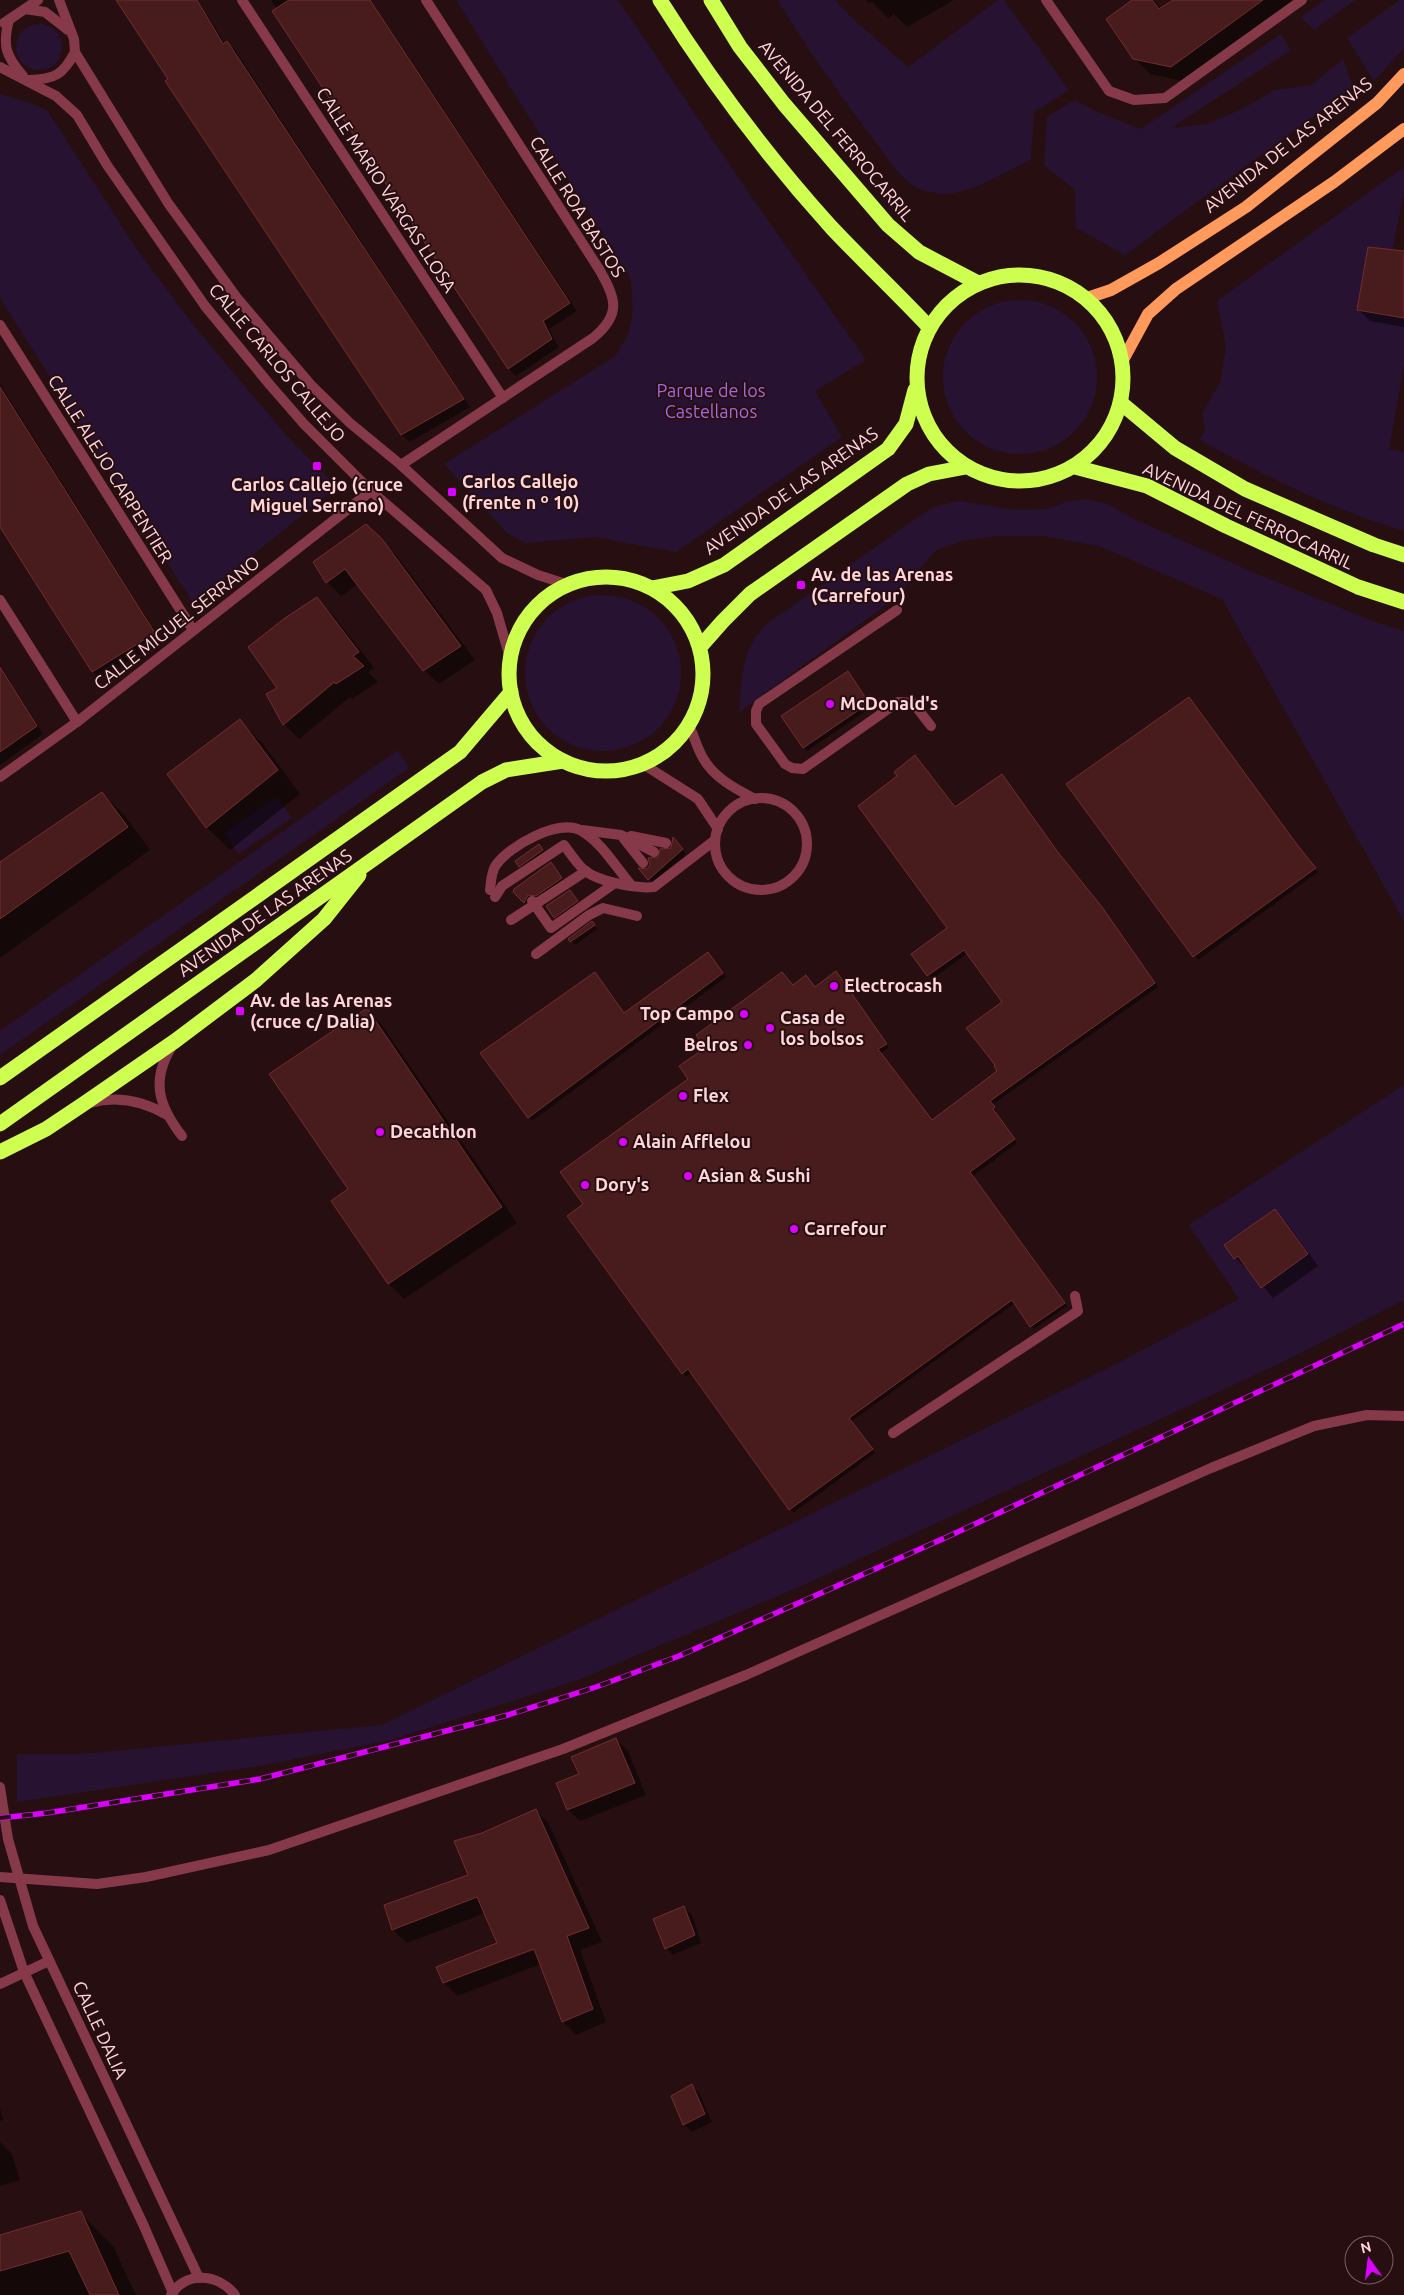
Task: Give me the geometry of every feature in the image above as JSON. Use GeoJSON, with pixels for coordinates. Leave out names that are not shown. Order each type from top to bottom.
{"type":"FeatureCollection","features":[{"type":"Feature","properties":{"kind":"highway"},"geometry":{"type":"LineString","coordinates":[[660,0],[777,165],[854,251],[929,327]]}},
{"type":"Feature","properties":{"kind":"highway","name":"AVENIDA DEL FERROCARRIL"},"geometry":{"type":"LineString","coordinates":[[711,0],[740,47],[773,90],[888,225],[919,252],[978,283]]}},
{"type":"Feature","properties":{"kind":"highway"},"geometry":{"type":"LineString","coordinates":[[1006,275],[1034,275],[1062,283],[1087,298],[1108,323],[1116,337],[1123,360],[1124,382],[1121,403],[1112,428],[1096,450],[1075,466],[1050,478],[1024,482],[994,478],[966,468],[941,446],[924,418],[916,386],[918,356],[929,327],[950,301],[978,283],[1006,275]]}},
{"type":"Feature","properties":{"kind":"highway","name":"AVENIDA DE LAS ARENAS"},"geometry":{"type":"LineString","coordinates":[[652,588],[688,580],[724,565],[888,449],[906,424],[916,386]]}},
{"type":"Feature","properties":{"kind":"highway","name":"AVENIDA DEL FERROCARRIL"},"geometry":{"type":"LineString","coordinates":[[1121,403],[1174,448],[1244,489],[1374,546],[1404,555]]}},
{"type":"Feature","properties":{"kind":"highway","name":"AVENIDA DEL FERROCARRIL"},"geometry":{"type":"LineString","coordinates":[[1075,466],[1147,486],[1226,526],[1358,587],[1404,602]]}},
{"type":"Feature","properties":{"kind":"highway"},"geometry":{"type":"LineString","coordinates":[[700,648],[750,594],[907,484],[929,474],[966,468]]}},
{"type":"Feature","properties":{"kind":"highway"},"geometry":{"type":"LineString","coordinates":[[596,578],[625,579],[652,588],[674,603],[690,624],[700,648],[704,674],[700,701],[689,725],[669,748],[643,764],[617,771],[590,770],[563,761],[539,744],[521,720],[511,692],[510,658],[521,628],[541,602],[568,584],[596,578]]}},
{"type":"Feature","properties":{"kind":"highway","name":"AVENIDA DE LAS ARENAS"},"geometry":{"type":"LineString","coordinates":[[0,1078],[460,752],[511,692]]}},
{"type":"Feature","properties":{"kind":"highway","name":"AVENIDA DE LAS ARENAS"},"geometry":{"type":"LineString","coordinates":[[0,1124],[482,782],[506,770],[563,761]]}},
{"type":"Feature","properties":{"kind":"highway"},"geometry":{"type":"LineString","coordinates":[[0,1152],[46,1129],[82,1106],[175,1041],[256,980],[324,919],[370,862]]}},
{"type":"Feature","properties":{"kind":"main road","name":"AVENIDA DE LAS ARENAS"},"geometry":{"type":"LineString","coordinates":[[1087,298],[1111,290],[1159,263],[1246,207],[1376,103],[1404,74]]}},
{"type":"Feature","properties":{"kind":"main road"},"geometry":{"type":"LineString","coordinates":[[1123,360],[1148,314],[1176,289],[1334,182],[1404,129]]}},
{"type":"Feature","properties":{"kind":"street"},"geometry":{"type":"LineString","coordinates":[[4,22],[38,0]]}},
{"type":"Feature","properties":{"kind":"street","name":"CALLE CARLOS CALLEJO"},"geometry":{"type":"LineString","coordinates":[[59,0],[74,39],[75,52],[168,202],[237,298],[311,384],[350,423],[401,466],[502,558],[538,575],[568,584]]}},
{"type":"Feature","properties":{"kind":"street","name":"CALLE MARIO VARGAS LLOSA"},"geometry":{"type":"LineString","coordinates":[[242,0],[502,398]]}},
{"type":"Feature","properties":{"kind":"street","name":"CALLE ROA BASTOS"},"geometry":{"type":"LineString","coordinates":[[401,466],[601,332],[613,314],[612,296],[599,269],[426,0]]}},
{"type":"Feature","properties":{"kind":"street"},"geometry":{"type":"LineString","coordinates":[[1046,0],[1109,91],[1134,100],[1165,98],[1302,0]]}},
{"type":"Feature","properties":{"kind":"street"},"geometry":{"type":"LineString","coordinates":[[25,9],[45,12],[71,32]]}},
{"type":"Feature","properties":{"kind":"street","name":"CALLE CARLOS CALLEJO"},"geometry":{"type":"LineString","coordinates":[[4,22],[6,50],[11,62],[26,80],[56,96],[77,115],[107,165],[205,306],[254,367],[304,424],[371,491],[486,590],[497,613],[510,658]]}},
{"type":"Feature","properties":{"kind":"street"},"geometry":{"type":"LineString","coordinates":[[0,75],[26,80],[52,78],[61,72],[75,52]]}},
{"type":"Feature","properties":{"kind":"street"},"geometry":{"type":"LineString","coordinates":[[0,66],[26,80]]}},
{"type":"Feature","properties":{"kind":"street","name":"CALLE ALEJO CARPENTIER"},"geometry":{"type":"LineString","coordinates":[[0,325],[194,630]]}},
{"type":"Feature","properties":{"kind":"street","name":"CALLE MIGUEL SERRANO"},"geometry":{"type":"LineString","coordinates":[[0,777],[78,722],[371,491]]}},
{"type":"Feature","properties":{"kind":"street"},"geometry":{"type":"LineString","coordinates":[[0,600],[78,722]]}},
{"type":"Feature","properties":{"kind":"street"},"geometry":{"type":"LineString","coordinates":[[897,610],[759,704],[756,712],[756,724],[785,764],[792,768],[803,769],[898,702],[913,703],[931,726]]}},
{"type":"Feature","properties":{"kind":"street"},"geometry":{"type":"LineString","coordinates":[[689,725],[703,759],[713,771],[733,787],[755,799]]}},
{"type":"Feature","properties":{"kind":"street"},"geometry":{"type":"LineString","coordinates":[[643,764],[698,799],[718,829]]}},
{"type":"Feature","properties":{"kind":"street"},"geometry":{"type":"LineString","coordinates":[[755,799],[768,799],[781,803],[791,810],[804,828],[807,849],[804,861],[788,881],[777,887],[764,890],[750,889],[738,884],[721,867],[716,855],[715,840],[724,818],[732,809],[743,802],[755,799]]}},
{"type":"Feature","properties":{"kind":"street"},"geometry":{"type":"LineString","coordinates":[[666,843],[578,829],[557,829],[543,832],[506,854],[492,872],[492,894],[502,886],[518,881],[564,845],[586,871],[615,883],[642,888],[654,887],[715,840]]}},
{"type":"Feature","properties":{"kind":"street"},"geometry":{"type":"LineString","coordinates":[[578,829],[596,840],[632,886]]}},
{"type":"Feature","properties":{"kind":"street"},"geometry":{"type":"LineString","coordinates":[[621,835],[654,852]]}},
{"type":"Feature","properties":{"kind":"street"},"geometry":{"type":"LineString","coordinates":[[621,835],[643,862]]}},
{"type":"Feature","properties":{"kind":"street"},"geometry":{"type":"LineString","coordinates":[[511,920],[536,901],[586,871]]}},
{"type":"Feature","properties":{"kind":"street"},"geometry":{"type":"LineString","coordinates":[[536,901],[551,928],[615,883]]}},
{"type":"Feature","properties":{"kind":"street"},"geometry":{"type":"LineString","coordinates":[[536,954],[589,915],[603,908],[637,916]]}},
{"type":"Feature","properties":{"kind":"street"},"geometry":{"type":"LineString","coordinates":[[175,1041],[164,1059],[159,1075],[159,1088],[167,1115],[182,1136]]}},
{"type":"Feature","properties":{"kind":"street"},"geometry":{"type":"LineString","coordinates":[[82,1106],[104,1099],[133,1101],[153,1107],[167,1115]]}},
{"type":"Feature","properties":{"kind":"street"},"geometry":{"type":"LineString","coordinates":[[893,1433],[1078,1311],[1075,1296]]}},
{"type":"Feature","properties":{"kind":"street"},"geometry":{"type":"LineString","coordinates":[[0,1876],[97,1884],[146,1877],[269,1850],[563,1749],[746,1675],[1211,1468],[1314,1426],[1367,1415],[1404,1416]]}},
{"type":"Feature","properties":{"kind":"street","name":"CALLE DALIA"},"geometry":{"type":"LineString","coordinates":[[0,1787],[8,1840],[33,1926],[199,2278]]}},
{"type":"Feature","properties":{"kind":"street"},"geometry":{"type":"LineString","coordinates":[[0,1900],[24,1972],[139,2215],[172,2294],[182,2283],[199,2278],[212,2278],[222,2282],[235,2295]]}},
{"type":"Feature","properties":{"kind":"street"},"geometry":{"type":"LineString","coordinates":[[0,1984],[48,1961]]}},
{"type":"Feature","properties":{"kind":"green space","name":"Parque de los Castellanos"},"geometry":{"type":"Polygon","coordinates":[[[456,0],[618,0],[746,189],[866,360],[815,391],[842,437],[676,552],[595,537],[525,543],[507,533],[444,464],[614,357],[626,338],[632,320],[631,280],[456,0]]]}},
{"type":"Feature","properties":{"kind":"green space"},"geometry":{"type":"Polygon","coordinates":[[[778,0],[835,0],[853,19],[908,67],[998,0],[1004,0],[1069,90],[1034,112],[1031,159],[988,181],[965,190],[943,194],[926,191],[911,184],[890,162],[823,70],[778,0]]]}},
{"type":"Feature","properties":{"kind":"green space"},"geometry":{"type":"Polygon","coordinates":[[[1325,0],[1355,0],[1314,30],[1301,17],[1325,0]]]}},
{"type":"Feature","properties":{"kind":"green space"},"geometry":{"type":"Polygon","coordinates":[[[1400,0],[1404,0],[1404,48],[1374,81],[1347,38],[1400,0]]]}},
{"type":"Feature","properties":{"kind":"green space"},"geometry":{"type":"Polygon","coordinates":[[[34,24],[44,24],[58,34],[62,47],[58,60],[52,66],[44,70],[34,70],[20,60],[16,52],[16,42],[26,28],[34,24]]]}},
{"type":"Feature","properties":{"kind":"green space"},"geometry":{"type":"Polygon","coordinates":[[[1281,34],[1291,50],[1171,128],[1207,124],[1240,110],[1275,90],[1311,85],[1343,59],[1353,87],[1125,255],[1076,228],[1075,190],[1044,165],[1047,117],[1075,100],[1097,112],[1141,129],[1281,34]]]}},
{"type":"Feature","properties":{"kind":"green space"},"geometry":{"type":"Polygon","coordinates":[[[0,94],[47,110],[136,248],[195,327],[286,435],[337,487],[193,603],[0,298],[0,94]]]}},
{"type":"Feature","properties":{"kind":"green space"},"geometry":{"type":"Polygon","coordinates":[[[1404,167],[1404,192],[1392,251],[1368,248],[1357,309],[1404,318],[1404,365],[1389,449],[1404,452],[1404,531],[1376,522],[1299,491],[1200,440],[1205,431],[1202,413],[1220,383],[1226,346],[1217,301],[1404,167]]]}},
{"type":"Feature","properties":{"kind":"green space"},"geometry":{"type":"Polygon","coordinates":[[[1020,300],[1049,306],[1063,313],[1074,323],[1084,334],[1091,348],[1097,377],[1091,406],[1084,420],[1074,431],[1063,441],[1049,448],[1020,454],[991,448],[977,441],[966,431],[956,420],[949,406],[943,377],[949,348],[956,334],[966,323],[977,313],[991,306],[1020,300]]]}},
{"type":"Feature","properties":{"kind":"green space"},"geometry":{"type":"Polygon","coordinates":[[[1086,499],[1108,504],[1134,519],[1257,574],[1375,622],[1404,631],[1404,921],[1222,599],[1099,546],[1042,536],[997,536],[962,541],[935,551],[897,597],[739,712],[744,666],[756,636],[764,626],[918,517],[936,506],[960,501],[1015,510],[1048,509],[1065,502],[1086,499]]]}},
{"type":"Feature","properties":{"kind":"green space"},"geometry":{"type":"Polygon","coordinates":[[[595,595],[611,595],[633,600],[653,612],[664,623],[676,643],[681,673],[676,703],[664,723],[653,734],[633,746],[611,751],[595,751],[573,746],[553,734],[542,723],[530,703],[525,681],[525,665],[530,643],[542,623],[553,612],[573,600],[595,595]]]}},
{"type":"Feature","properties":{"kind":"green space"},"geometry":{"type":"Polygon","coordinates":[[[398,750],[409,768],[0,1055],[0,1031],[398,750]]]}},
{"type":"Feature","properties":{"kind":"green space"},"geometry":{"type":"Polygon","coordinates":[[[276,797],[292,818],[238,854],[224,832],[276,797]]]}},
{"type":"Feature","properties":{"kind":"green space"},"geometry":{"type":"Polygon","coordinates":[[[1404,1085],[1404,1300],[1285,1361],[797,1588],[578,1680],[391,1740],[260,1766],[17,1802],[17,1754],[82,1754],[382,1725],[1112,1366],[1239,1299],[1189,1225],[1404,1085]]]}},
{"type":"Feature","properties":{"kind":"building"},"geometry":{"type":"Polygon","coordinates":[[[116,0],[197,0],[223,44],[227,41],[464,399],[401,435],[165,81],[168,79],[116,0]]]}},
{"type":"Feature","properties":{"kind":"building"},"geometry":{"type":"Polygon","coordinates":[[[289,0],[370,0],[570,303],[543,321],[552,339],[508,369],[272,11],[289,0]]]}},
{"type":"Feature","properties":{"kind":"building"},"geometry":{"type":"Polygon","coordinates":[[[1132,0],[1152,0],[1159,9],[1173,0],[1263,0],[1171,67],[1133,59],[1106,19],[1132,0]]]}},
{"type":"Feature","properties":{"kind":"building"},"geometry":{"type":"Polygon","coordinates":[[[1368,247],[1404,251],[1404,318],[1357,310],[1368,247]]]}},
{"type":"Feature","properties":{"kind":"building"},"geometry":{"type":"Polygon","coordinates":[[[0,387],[155,633],[92,672],[0,527],[0,387]]]}},
{"type":"Feature","properties":{"kind":"building"},"geometry":{"type":"Polygon","coordinates":[[[366,524],[382,539],[461,646],[423,671],[345,569],[326,583],[313,562],[366,524]]]}},
{"type":"Feature","properties":{"kind":"building"},"geometry":{"type":"Polygon","coordinates":[[[317,597],[359,652],[353,656],[364,666],[336,684],[334,682],[283,725],[266,694],[277,688],[248,647],[285,618],[317,597]]]}},
{"type":"Feature","properties":{"kind":"building"},"geometry":{"type":"Polygon","coordinates":[[[0,667],[37,726],[0,752],[0,667]]]}},
{"type":"Feature","properties":{"kind":"building"},"geometry":{"type":"Polygon","coordinates":[[[848,671],[869,703],[803,748],[781,716],[848,671]]]}},
{"type":"Feature","properties":{"kind":"building"},"geometry":{"type":"Polygon","coordinates":[[[1189,697],[1316,868],[1193,957],[1066,784],[1189,697]]]}},
{"type":"Feature","properties":{"kind":"building"},"geometry":{"type":"Polygon","coordinates":[[[240,719],[278,770],[206,828],[167,774],[240,719]]]}},
{"type":"Feature","properties":{"kind":"building","name":"Carrefour"},"geometry":{"type":"Polygon","coordinates":[[[915,755],[955,807],[1002,774],[1057,851],[1102,907],[1155,983],[990,1101],[995,1107],[993,1109],[1015,1139],[970,1172],[1065,1303],[1030,1327],[1012,1300],[849,1418],[873,1449],[789,1510],[688,1369],[682,1374],[567,1216],[583,1204],[560,1172],[688,1079],[679,1066],[705,1048],[696,1035],[782,972],[793,985],[806,975],[815,987],[836,971],[887,1044],[878,1049],[932,1120],[997,1071],[995,1065],[966,1028],[1002,1002],[964,950],[927,976],[911,954],[947,928],[858,806],[897,776],[894,772],[915,755]]]}},
{"type":"Feature","properties":{"kind":"building"},"geometry":{"type":"Polygon","coordinates":[[[102,792],[128,827],[0,919],[0,862],[102,792]]]}},
{"type":"Feature","properties":{"kind":"building"},"geometry":{"type":"Polygon","coordinates":[[[673,837],[683,849],[648,880],[638,868],[647,869],[650,865],[648,858],[658,857],[660,849],[671,848],[673,837]]]}},
{"type":"Feature","properties":{"kind":"building"},"geometry":{"type":"Polygon","coordinates":[[[539,844],[543,850],[519,867],[515,861],[539,844]]]}},
{"type":"Feature","properties":{"kind":"building"},"geometry":{"type":"Polygon","coordinates":[[[551,862],[562,878],[536,896],[528,895],[524,903],[513,892],[514,889],[551,862]]]}},
{"type":"Feature","properties":{"kind":"building"},"geometry":{"type":"Polygon","coordinates":[[[570,890],[578,901],[554,918],[546,906],[570,890]]]}},
{"type":"Feature","properties":{"kind":"building"},"geometry":{"type":"Polygon","coordinates":[[[592,921],[595,925],[570,942],[568,939],[592,921]]]}},
{"type":"Feature","properties":{"kind":"building"},"geometry":{"type":"Polygon","coordinates":[[[708,952],[723,973],[528,1118],[480,1053],[595,972],[624,1013],[708,952]]]}},
{"type":"Feature","properties":{"kind":"building","name":"Decathlon"},"geometry":{"type":"Polygon","coordinates":[[[367,1008],[502,1207],[388,1284],[331,1201],[348,1189],[269,1074],[367,1008]]]}},
{"type":"Feature","properties":{"kind":"building"},"geometry":{"type":"Polygon","coordinates":[[[1275,1209],[1308,1254],[1261,1288],[1238,1256],[1234,1259],[1224,1245],[1275,1209]]]}},
{"type":"Feature","properties":{"kind":"building"},"geometry":{"type":"Polygon","coordinates":[[[616,1738],[635,1783],[567,1810],[556,1783],[579,1774],[571,1757],[616,1738]]]}},
{"type":"Feature","properties":{"kind":"building"},"geometry":{"type":"Polygon","coordinates":[[[536,1809],[589,1928],[567,1936],[593,2009],[562,2022],[534,1949],[443,1983],[436,1967],[497,1943],[477,1897],[392,1930],[384,1905],[468,1875],[454,1841],[482,1833],[536,1809]]]}},
{"type":"Feature","properties":{"kind":"building"},"geometry":{"type":"Polygon","coordinates":[[[684,1906],[695,1935],[665,1949],[653,1919],[684,1906]]]}},
{"type":"Feature","properties":{"kind":"building"},"geometry":{"type":"Polygon","coordinates":[[[692,2084],[705,2114],[683,2125],[671,2096],[692,2084]]]}},
{"type":"Feature","properties":{"kind":"building"},"geometry":{"type":"Polygon","coordinates":[[[81,2211],[119,2295],[90,2295],[69,2251],[0,2271],[0,2235],[81,2211]]]}},
{"type":"Feature","properties":{"kind":"railway"},"geometry":{"type":"LineString","coordinates":[[0,1818],[47,1813],[260,1779],[508,1715],[596,1687],[679,1656],[947,1537],[1404,1324]]}},
{"type":"Feature","properties":{"kind":"place","name":"Carlos Callejo (cruce Miguel Serrano)"},"geometry":{"type":"Point","coordinates":[317,466]}},
{"type":"Feature","properties":{"kind":"place","name":"Carlos Callejo (frente n º 10)"},"geometry":{"type":"Point","coordinates":[452,492]}},
{"type":"Feature","properties":{"kind":"place","name":"Av. de las Arenas (Carrefour)"},"geometry":{"type":"Point","coordinates":[801,585]}},
{"type":"Feature","properties":{"kind":"place","name":"McDonald's"},"geometry":{"type":"Point","coordinates":[830,704]}},
{"type":"Feature","properties":{"kind":"place","name":"Electrocash"},"geometry":{"type":"Point","coordinates":[834,986]}},
{"type":"Feature","properties":{"kind":"place","name":"Av. de las Arenas (cruce c/ Dalia)"},"geometry":{"type":"Point","coordinates":[240,1011]}},
{"type":"Feature","properties":{"kind":"place","name":"Top Campo"},"geometry":{"type":"Point","coordinates":[744,1014]}},
{"type":"Feature","properties":{"kind":"place","name":"Casa de los bolsos"},"geometry":{"type":"Point","coordinates":[770,1028]}},
{"type":"Feature","properties":{"kind":"place","name":"Belros"},"geometry":{"type":"Point","coordinates":[748,1045]}},
{"type":"Feature","properties":{"kind":"place","name":"Flex"},"geometry":{"type":"Point","coordinates":[683,1096]}},
{"type":"Feature","properties":{"kind":"place","name":"Decathlon"},"geometry":{"type":"Point","coordinates":[380,1132]}},
{"type":"Feature","properties":{"kind":"place","name":"Alain Afflelou"},"geometry":{"type":"Point","coordinates":[623,1142]}},
{"type":"Feature","properties":{"kind":"place","name":"Asian & Sushi"},"geometry":{"type":"Point","coordinates":[688,1176]}},
{"type":"Feature","properties":{"kind":"place","name":"Dory's"},"geometry":{"type":"Point","coordinates":[585,1185]}},
{"type":"Feature","properties":{"kind":"place","name":"Carrefour"},"geometry":{"type":"Point","coordinates":[794,1229]}}]}
